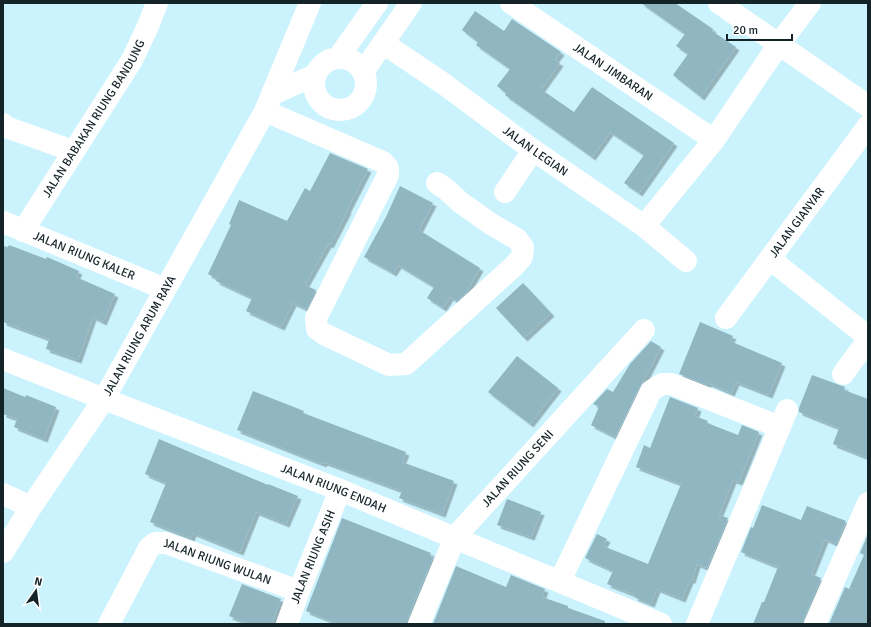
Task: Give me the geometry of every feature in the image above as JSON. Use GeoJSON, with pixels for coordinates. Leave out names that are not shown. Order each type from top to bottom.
{"type":"FeatureCollection","features":[{"type":"Feature","properties":{"kind":"street","name":"JALAN BABAKAN RIUNG BANDUNG"},"geometry":{"type":"LineString","coordinates":[[22,231],[132,60],[158,3]]}},
{"type":"Feature","properties":{"kind":"street","name":"JALAN RIUNG ARUM RAYA"},"geometry":{"type":"LineString","coordinates":[[3,552],[30,507],[104,400],[269,103],[310,3]]}},
{"type":"Feature","properties":{"kind":"street"},"geometry":{"type":"LineString","coordinates":[[338,58],[377,3]]}},
{"type":"Feature","properties":{"kind":"street"},"geometry":{"type":"LineString","coordinates":[[363,72],[411,3]]}},
{"type":"Feature","properties":{"kind":"street","name":"JALAN JIMBARAN"},"geometry":{"type":"LineString","coordinates":[[511,3],[714,140]]}},
{"type":"Feature","properties":{"kind":"street"},"geometry":{"type":"LineString","coordinates":[[719,3],[868,106]]}},
{"type":"Feature","properties":{"kind":"street"},"geometry":{"type":"LineString","coordinates":[[644,226],[714,140],[779,44],[810,3]]}},
{"type":"Feature","properties":{"kind":"street","name":"JALAN LEGIAN"},"geometry":{"type":"LineString","coordinates":[[383,43],[444,84],[533,150],[644,226],[686,261]]}},
{"type":"Feature","properties":{"kind":"street"},"geometry":{"type":"LineString","coordinates":[[315,75],[314,90],[322,103],[335,110],[350,109],[361,100],[366,86],[363,72],[352,61],[338,58],[324,63],[315,75],[269,103],[330,139],[384,162],[388,168],[388,175],[316,318],[317,329],[324,334],[389,365],[406,364],[522,257],[522,247],[517,239],[485,221],[437,183]]}},
{"type":"Feature","properties":{"kind":"street"},"geometry":{"type":"LineString","coordinates":[[330,139],[335,110]]}},
{"type":"Feature","properties":{"kind":"street"},"geometry":{"type":"LineString","coordinates":[[3,124],[6,127],[73,151]]}},
{"type":"Feature","properties":{"kind":"street","name":"JALAN GIANYAR"},"geometry":{"type":"LineString","coordinates":[[726,318],[868,126]]}},
{"type":"Feature","properties":{"kind":"street"},"geometry":{"type":"LineString","coordinates":[[505,192],[533,150]]}},
{"type":"Feature","properties":{"kind":"street","name":"JALAN RIUNG KALER"},"geometry":{"type":"LineString","coordinates":[[3,222],[165,289]]}},
{"type":"Feature","properties":{"kind":"street"},"geometry":{"type":"LineString","coordinates":[[770,259],[868,337]]}},
{"type":"Feature","properties":{"kind":"street","name":"JALAN RIUNG SENI"},"geometry":{"type":"LineString","coordinates":[[419,624],[455,537],[644,330]]}},
{"type":"Feature","properties":{"kind":"street"},"geometry":{"type":"LineString","coordinates":[[843,374],[868,340]]}},
{"type":"Feature","properties":{"kind":"street","name":"JALAN RIUNG ENDAH"},"geometry":{"type":"LineString","coordinates":[[3,359],[104,400],[340,490],[661,624]]}},
{"type":"Feature","properties":{"kind":"street"},"geometry":{"type":"LineString","coordinates":[[560,582],[651,391],[662,384],[671,384],[784,419],[697,624]]}},
{"type":"Feature","properties":{"kind":"street","name":"JALAN RIUNG ASIH"},"geometry":{"type":"LineString","coordinates":[[287,624],[340,490]]}},
{"type":"Feature","properties":{"kind":"street"},"geometry":{"type":"LineString","coordinates":[[3,494],[30,507]]}},
{"type":"Feature","properties":{"kind":"street"},"geometry":{"type":"LineString","coordinates":[[815,624],[868,503]]}},
{"type":"Feature","properties":{"kind":"street","name":"JALAN RIUNG WULAN"},"geometry":{"type":"LineString","coordinates":[[109,624],[149,548],[155,543],[166,543],[299,591]]}},
{"type":"Feature","properties":{"kind":"building"},"geometry":{"type":"Polygon","coordinates":[[[641,3],[675,3],[736,47],[701,97],[673,75],[688,54],[676,46],[685,34],[641,3]]]}},
{"type":"Feature","properties":{"kind":"building"},"geometry":{"type":"Polygon","coordinates":[[[475,11],[504,31],[512,19],[561,52],[555,60],[560,63],[542,90],[574,112],[592,87],[674,143],[639,193],[624,183],[644,155],[610,132],[592,157],[505,95],[506,93],[497,86],[510,69],[476,45],[478,42],[462,30],[475,11]]]}},
{"type":"Feature","properties":{"kind":"building"},"geometry":{"type":"Polygon","coordinates":[[[330,153],[368,169],[330,245],[328,244],[305,285],[316,290],[307,309],[293,303],[281,327],[246,311],[252,298],[216,281],[217,279],[208,274],[231,225],[229,224],[239,200],[287,221],[305,188],[310,191],[330,153]]]}},
{"type":"Feature","properties":{"kind":"building"},"geometry":{"type":"Polygon","coordinates":[[[400,186],[433,203],[419,230],[480,268],[465,294],[457,301],[450,297],[443,308],[427,298],[434,287],[398,265],[393,273],[364,257],[386,217],[400,186]]]}},
{"type":"Feature","properties":{"kind":"building"},"geometry":{"type":"Polygon","coordinates":[[[9,245],[46,259],[47,257],[79,271],[76,277],[115,294],[103,322],[93,317],[78,360],[46,349],[49,339],[3,322],[3,246],[8,247],[9,245]]]}},
{"type":"Feature","properties":{"kind":"building"},"geometry":{"type":"Polygon","coordinates":[[[523,283],[551,313],[524,338],[496,308],[523,283]]]}},
{"type":"Feature","properties":{"kind":"building"},"geometry":{"type":"Polygon","coordinates":[[[700,322],[733,336],[730,341],[782,363],[769,395],[736,382],[731,393],[708,383],[707,385],[679,374],[700,322]]]}},
{"type":"Feature","properties":{"kind":"building"},"geometry":{"type":"Polygon","coordinates":[[[651,341],[661,347],[615,437],[591,425],[599,407],[593,404],[607,389],[613,392],[630,364],[651,341]]]}},
{"type":"Feature","properties":{"kind":"building"},"geometry":{"type":"Polygon","coordinates":[[[517,356],[558,388],[530,424],[488,392],[517,356]]]}},
{"type":"Feature","properties":{"kind":"building"},"geometry":{"type":"Polygon","coordinates":[[[812,375],[845,387],[844,390],[868,399],[868,458],[833,444],[839,428],[799,412],[799,408],[812,375]]]}},
{"type":"Feature","properties":{"kind":"building"},"geometry":{"type":"Polygon","coordinates":[[[3,388],[56,407],[44,439],[14,427],[17,419],[3,414],[3,388]]]}},
{"type":"Feature","properties":{"kind":"building"},"geometry":{"type":"Polygon","coordinates":[[[253,391],[304,411],[303,413],[406,452],[402,462],[454,481],[442,514],[399,498],[402,491],[324,462],[323,464],[237,430],[253,391]]]}},
{"type":"Feature","properties":{"kind":"building"},"geometry":{"type":"Polygon","coordinates":[[[670,397],[698,408],[695,416],[708,421],[707,423],[738,435],[742,425],[759,432],[739,482],[733,480],[719,515],[728,518],[707,568],[697,564],[692,580],[690,580],[682,599],[657,589],[651,604],[634,597],[635,595],[607,584],[613,571],[585,558],[597,534],[607,539],[603,546],[648,564],[681,484],[636,467],[644,445],[650,448],[670,397]]]}},
{"type":"Feature","properties":{"kind":"building"},"geometry":{"type":"Polygon","coordinates":[[[159,439],[268,485],[298,496],[286,524],[256,512],[240,552],[193,533],[191,538],[150,522],[166,483],[145,474],[159,439]]]}},
{"type":"Feature","properties":{"kind":"building"},"geometry":{"type":"Polygon","coordinates":[[[507,499],[541,512],[531,537],[497,525],[507,499]]]}},
{"type":"Feature","properties":{"kind":"building"},"geometry":{"type":"Polygon","coordinates":[[[762,505],[801,520],[807,506],[846,521],[836,544],[825,539],[811,574],[821,578],[803,624],[753,624],[762,602],[764,602],[778,567],[741,552],[762,505]]]}},
{"type":"Feature","properties":{"kind":"building"},"geometry":{"type":"Polygon","coordinates":[[[342,518],[431,553],[430,556],[433,557],[407,619],[407,624],[339,624],[306,611],[342,518]]]}},
{"type":"Feature","properties":{"kind":"building"},"geometry":{"type":"Polygon","coordinates":[[[868,534],[868,624],[829,624],[845,587],[849,589],[864,555],[860,553],[868,534]]]}},
{"type":"Feature","properties":{"kind":"building"},"geometry":{"type":"Polygon","coordinates":[[[456,566],[506,587],[511,575],[545,589],[542,597],[605,621],[605,624],[433,624],[456,566]]]}},
{"type":"Feature","properties":{"kind":"building"},"geometry":{"type":"Polygon","coordinates":[[[242,584],[281,599],[271,624],[250,624],[229,616],[242,584]]]}}]}
